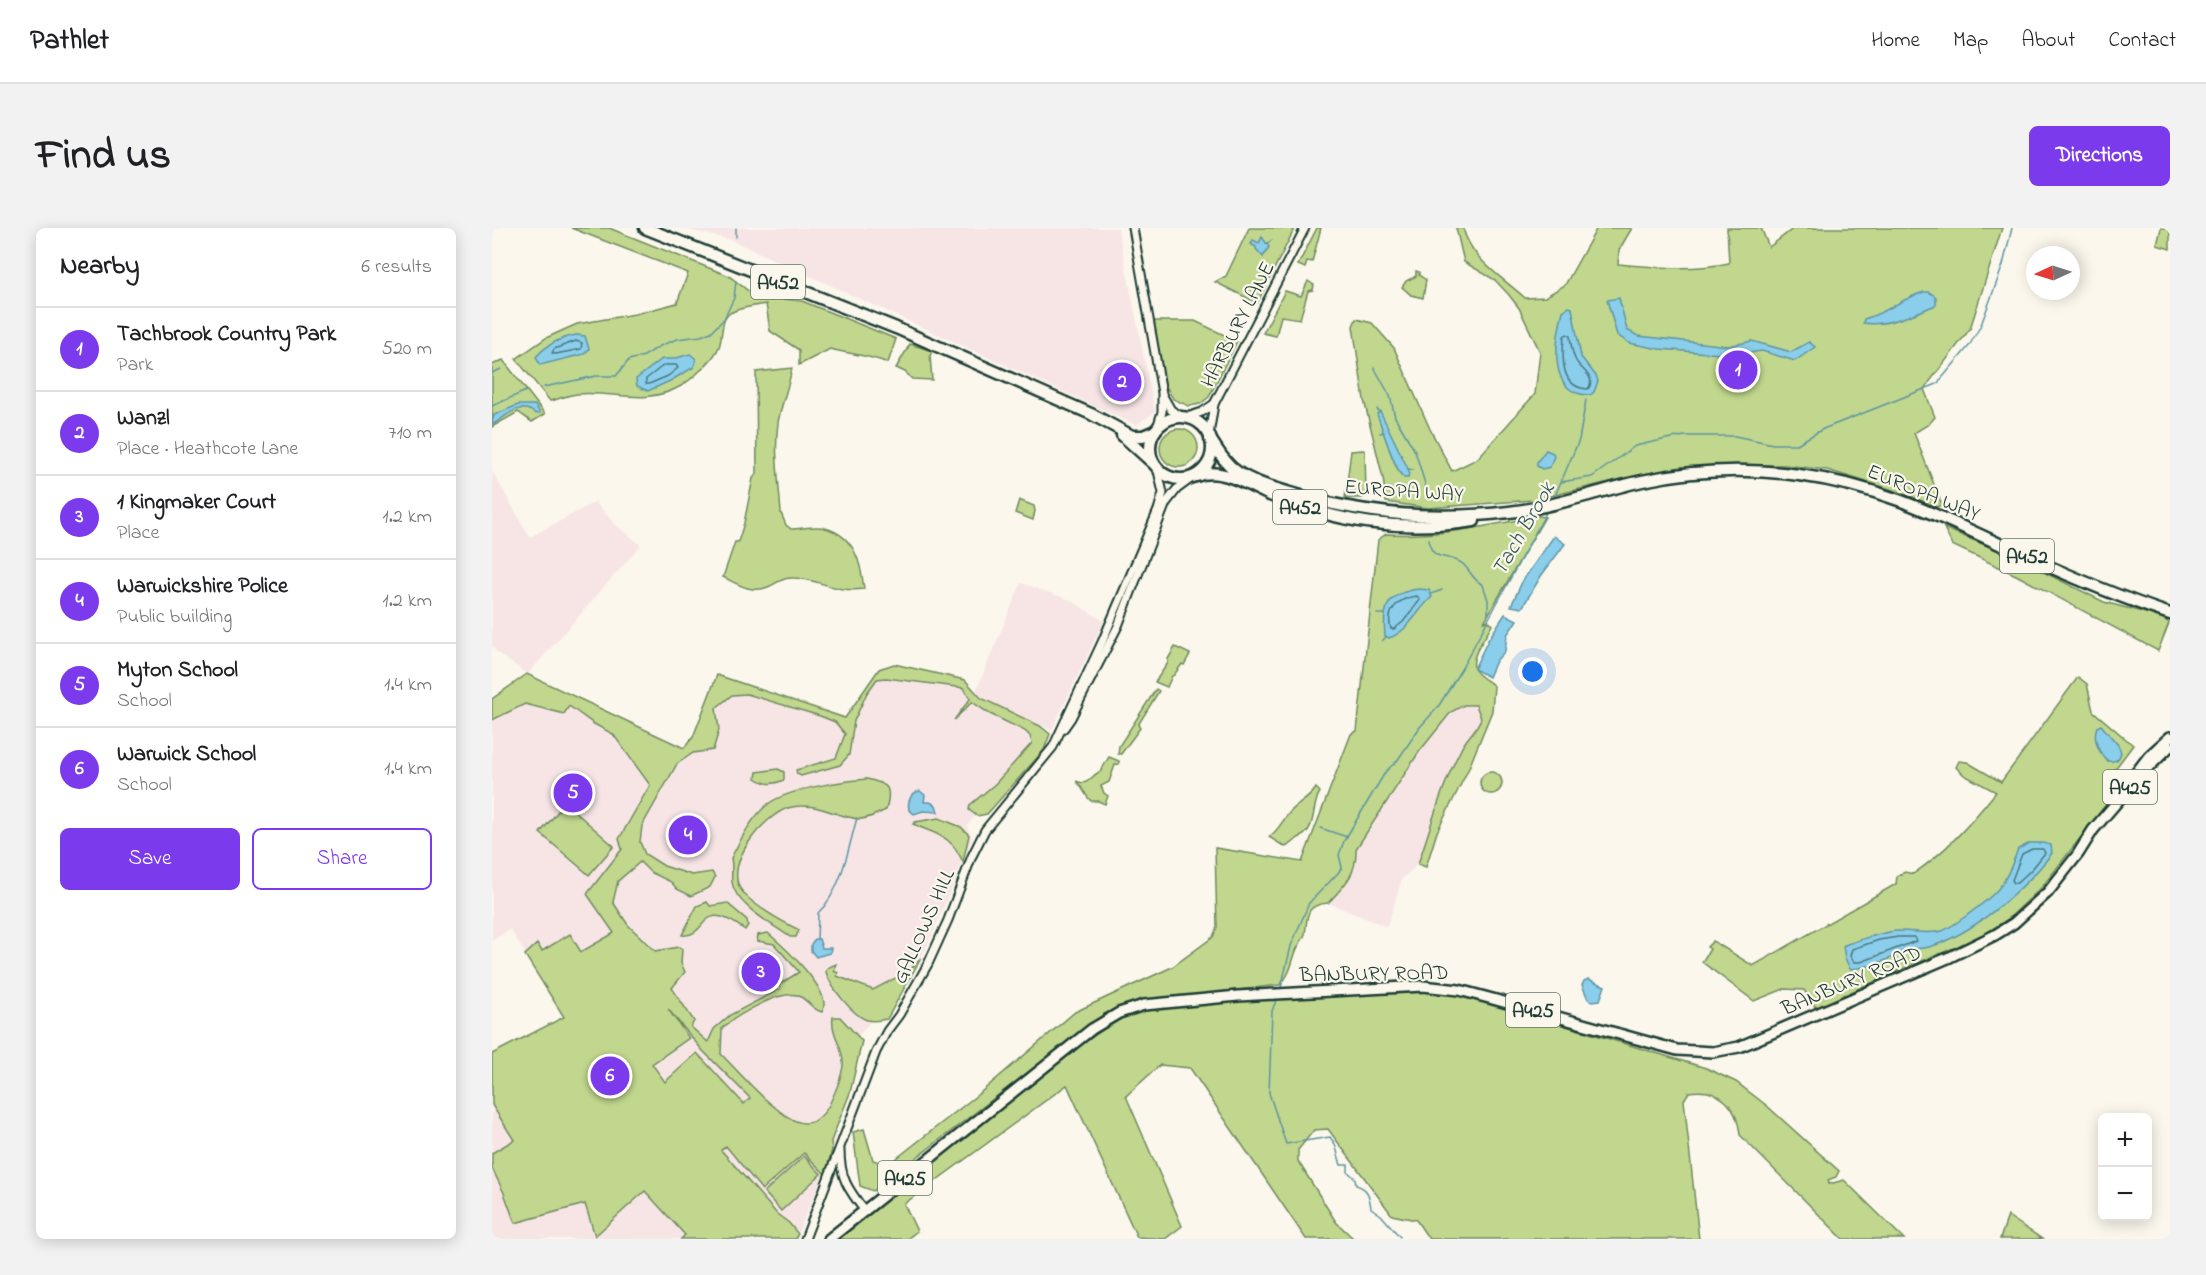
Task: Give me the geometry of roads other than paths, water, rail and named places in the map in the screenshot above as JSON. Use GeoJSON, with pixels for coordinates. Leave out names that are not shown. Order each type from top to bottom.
{"type":"FeatureCollection","features":[{"type":"Feature","properties":{"kind":"highway","name":"A452"},"geometry":{"type":"LineString","coordinates":[[639,228],[686,244]]}},
{"type":"Feature","properties":{"kind":"highway","name":"A452"},"geometry":{"type":"LineString","coordinates":[[645,228],[870,319],[894,333],[959,357],[1132,436],[1143,436],[1156,430]]}},
{"type":"Feature","properties":{"kind":"highway","name":"A452"},"geometry":{"type":"LineString","coordinates":[[1083,412],[1126,438],[1157,468]]}},
{"type":"Feature","properties":{"kind":"highway"},"geometry":{"type":"LineString","coordinates":[[1185,417],[1201,425],[1210,437],[1209,459],[1194,477],[1175,480],[1157,468],[1150,447],[1156,430],[1171,419],[1185,417]]}},
{"type":"Feature","properties":{"kind":"highway","name":"EUROPA WAY"},"geometry":{"type":"LineString","coordinates":[[1210,437],[1228,465],[1237,472],[1279,490],[1317,501],[1370,511],[1452,516],[1509,512]]}},
{"type":"Feature","properties":{"kind":"highway","name":"EUROPA WAY"},"geometry":{"type":"LineString","coordinates":[[1194,477],[1205,473],[1221,473],[1307,509],[1335,518],[1376,524],[1426,526],[1485,519],[1645,481],[1696,473],[1767,472],[1832,480],[1916,505],[2078,579],[2170,614]]}},
{"type":"Feature","properties":{"kind":"highway"},"geometry":{"type":"LineString","coordinates":[[1279,490],[1304,502],[1366,517],[1376,524]]}},
{"type":"Feature","properties":{"kind":"highway"},"geometry":{"type":"LineString","coordinates":[[1370,511],[1377,518],[1394,520],[1485,519]]}},
{"type":"Feature","properties":{"kind":"main road"},"geometry":{"type":"LineString","coordinates":[[2093,830],[2149,756],[2170,737]]}},
{"type":"Feature","properties":{"kind":"main road","name":"BANBURY ROAD"},"geometry":{"type":"LineString","coordinates":[[829,1239],[1092,1029],[1135,1007],[1250,995],[1423,986],[1479,995],[1677,1050],[1702,1052],[1729,1049],[1755,1040],[1910,975],[1995,935],[2023,916],[2048,892],[2078,854],[2093,830],[2135,781],[2170,746]]}},
{"type":"Feature","properties":{"kind":"street"},"geometry":{"type":"LineString","coordinates":[[1132,228],[1162,393],[1162,412],[1156,430]]}},
{"type":"Feature","properties":{"kind":"street","name":"HARBURY LANE"},"geometry":{"type":"LineString","coordinates":[[1210,437],[1214,404],[1305,228]]}},
{"type":"Feature","properties":{"kind":"street"},"geometry":{"type":"LineString","coordinates":[[1162,393],[1171,410],[1185,417]]}},
{"type":"Feature","properties":{"kind":"street","name":"HARBURY LANE"},"geometry":{"type":"LineString","coordinates":[[1185,417],[1202,412],[1214,404]]}},
{"type":"Feature","properties":{"kind":"street","name":"GALLOWS HILL"},"geometry":{"type":"LineString","coordinates":[[1060,732],[1102,642],[1158,510],[1163,493],[1157,468]]}},
{"type":"Feature","properties":{"kind":"street","name":"GALLOWS HILL"},"geometry":{"type":"LineString","coordinates":[[805,1239],[873,1060],[887,1031],[900,1015],[928,964],[978,844],[993,819],[1045,758],[1071,718],[1110,645],[1166,503],[1177,489],[1194,477]]}},
{"type":"Feature","properties":{"kind":"street","name":"GALLOWS HILL"},"geometry":{"type":"LineString","coordinates":[[840,1147],[843,1178],[864,1210]]}},
{"type":"Feature","properties":{"kind":"street"},"geometry":{"type":"LineString","coordinates":[[826,1184],[843,1178]]}},
{"type":"Feature","properties":{"kind":"water"},"geometry":{"type":"Polygon","coordinates":[[[1262,237],[1269,247],[1263,257],[1251,244],[1253,240],[1259,243],[1262,237]]]}},
{"type":"Feature","properties":{"kind":"water"},"geometry":{"type":"Polygon","coordinates":[[[1924,292],[1929,292],[1936,297],[1936,305],[1891,321],[1863,323],[1864,319],[1924,292]]]}},
{"type":"Feature","properties":{"kind":"water"},"geometry":{"type":"Polygon","coordinates":[[[1619,298],[1627,330],[1638,336],[1729,346],[1752,341],[1791,352],[1809,342],[1815,347],[1795,361],[1762,351],[1733,355],[1659,349],[1629,343],[1617,335],[1607,300],[1619,298]]]}},
{"type":"Feature","properties":{"kind":"water"},"geometry":{"type":"Polygon","coordinates":[[[1569,307],[1572,308],[1581,357],[1598,381],[1594,392],[1590,395],[1576,393],[1566,386],[1557,364],[1558,336],[1563,311],[1569,307]]]}},
{"type":"Feature","properties":{"kind":"water"},"geometry":{"type":"Polygon","coordinates":[[[576,335],[585,336],[589,349],[584,354],[540,365],[536,357],[545,348],[559,340],[576,335]]]}},
{"type":"Feature","properties":{"kind":"water"},"geometry":{"type":"Polygon","coordinates":[[[690,354],[696,359],[694,367],[648,391],[637,386],[636,379],[662,359],[673,359],[690,354]]]}},
{"type":"Feature","properties":{"kind":"water"},"geometry":{"type":"Polygon","coordinates":[[[518,405],[535,405],[540,413],[519,409],[494,424],[492,422],[494,415],[518,405]]]}},
{"type":"Feature","properties":{"kind":"water"},"geometry":{"type":"Polygon","coordinates":[[[1380,411],[1409,471],[1408,478],[1400,474],[1393,459],[1377,414],[1380,411]]]}},
{"type":"Feature","properties":{"kind":"water"},"geometry":{"type":"Polygon","coordinates":[[[1546,450],[1554,456],[1550,467],[1542,469],[1537,466],[1537,462],[1546,450]]]}},
{"type":"Feature","properties":{"kind":"water"},"geometry":{"type":"Polygon","coordinates":[[[1554,536],[1565,544],[1541,576],[1522,608],[1511,606],[1523,580],[1554,536]]]}},
{"type":"Feature","properties":{"kind":"water"},"geometry":{"type":"Polygon","coordinates":[[[1419,589],[1429,590],[1432,597],[1402,631],[1389,638],[1385,636],[1385,617],[1389,603],[1400,594],[1419,589]]]}},
{"type":"Feature","properties":{"kind":"water"},"geometry":{"type":"Polygon","coordinates":[[[1505,614],[1517,620],[1507,635],[1505,651],[1496,661],[1489,677],[1474,669],[1488,640],[1505,614]]]}},
{"type":"Feature","properties":{"kind":"water"},"geometry":{"type":"Polygon","coordinates":[[[2101,725],[2121,752],[2115,761],[2108,761],[2097,745],[2096,731],[2101,725]]]}},
{"type":"Feature","properties":{"kind":"water"},"geometry":{"type":"Polygon","coordinates":[[[920,791],[925,795],[924,802],[936,805],[938,812],[923,811],[914,814],[909,810],[910,798],[914,793],[920,791]]]}},
{"type":"Feature","properties":{"kind":"water"},"geometry":{"type":"Polygon","coordinates":[[[2030,843],[2051,845],[2052,853],[2028,881],[1980,921],[1946,941],[1926,948],[1906,950],[1878,963],[1850,969],[1843,946],[1847,944],[1896,931],[1937,932],[1957,922],[1993,895],[2004,881],[2018,849],[2030,843]]]}},
{"type":"Feature","properties":{"kind":"water"},"geometry":{"type":"Polygon","coordinates":[[[815,939],[819,939],[822,948],[831,948],[830,953],[816,957],[811,951],[811,944],[815,939]]]}},
{"type":"Feature","properties":{"kind":"water"},"geometry":{"type":"Polygon","coordinates":[[[1588,979],[1605,986],[1600,1000],[1588,999],[1582,985],[1588,979]]]}},
{"type":"Feature","properties":{"kind":"waterway"},"geometry":{"type":"LineString","coordinates":[[736,228],[736,237]]}},
{"type":"Feature","properties":{"kind":"waterway","name":"Tach Brook"},"geometry":{"type":"LineString","coordinates":[[1553,500],[1561,482],[1592,477],[1635,446],[1686,436],[1735,436],[1773,444],[1797,444],[1823,429],[1937,384],[1969,346],[1981,325],[2003,265],[2012,228]]}},
{"type":"Feature","properties":{"kind":"waterway"},"geometry":{"type":"LineString","coordinates":[[1266,244],[1272,240]]}},
{"type":"Feature","properties":{"kind":"waterway"},"geometry":{"type":"LineString","coordinates":[[544,387],[596,376],[616,376],[629,360],[644,356],[677,339],[701,336],[711,332],[724,319],[734,298],[736,281]]}},
{"type":"Feature","properties":{"kind":"waterway"},"geometry":{"type":"LineString","coordinates":[[1374,367],[1390,396],[1395,417],[1415,451],[1426,487]]}},
{"type":"Feature","properties":{"kind":"waterway"},"geometry":{"type":"LineString","coordinates":[[492,373],[501,369]]}},
{"type":"Feature","properties":{"kind":"waterway"},"geometry":{"type":"LineString","coordinates":[[492,406],[526,391]]}},
{"type":"Feature","properties":{"kind":"waterway"},"geometry":{"type":"LineString","coordinates":[[1561,482],[1579,440],[1586,400]]}},
{"type":"Feature","properties":{"kind":"waterway"},"geometry":{"type":"LineString","coordinates":[[1380,433],[1384,432]]}},
{"type":"Feature","properties":{"kind":"waterway"},"geometry":{"type":"LineString","coordinates":[[1408,469],[1413,470]]}},
{"type":"Feature","properties":{"kind":"waterway","name":"Tach Brook"},"geometry":{"type":"LineString","coordinates":[[1281,988],[1291,946],[1309,903],[1342,867],[1339,855],[1344,841],[1386,771],[1397,761],[1420,727],[1438,707],[1462,668],[1548,509]]}},
{"type":"Feature","properties":{"kind":"waterway"},"geometry":{"type":"LineString","coordinates":[[1429,539],[1433,552],[1459,561],[1483,585],[1488,600],[1488,614]]}},
{"type":"Feature","properties":{"kind":"waterway"},"geometry":{"type":"LineString","coordinates":[[1431,594],[1442,590]]}},
{"type":"Feature","properties":{"kind":"waterway"},"geometry":{"type":"LineString","coordinates":[[1377,614],[1384,614]]}},
{"type":"Feature","properties":{"kind":"waterway"},"geometry":{"type":"LineString","coordinates":[[1382,641],[1386,637]]}},
{"type":"Feature","properties":{"kind":"waterway"},"geometry":{"type":"LineString","coordinates":[[817,939],[818,913],[839,881],[857,818]]}},
{"type":"Feature","properties":{"kind":"waterway"},"geometry":{"type":"LineString","coordinates":[[1320,828],[1347,837]]}},
{"type":"Feature","properties":{"kind":"waterway","name":"Tach Brook"},"geometry":{"type":"LineString","coordinates":[[1277,998],[1272,1011],[1269,1093],[1286,1144],[1330,1137],[1335,1144],[1341,1165],[1348,1165],[1348,1172],[1355,1178],[1356,1185],[1368,1194],[1371,1208],[1381,1215],[1400,1237]]}},
{"type":"Feature","properties":{"kind":"place","name":"Tachbrook Country Park"},"geometry":{"type":"Point","coordinates":[1738,370]}},
{"type":"Feature","properties":{"kind":"place","name":"Wanzl"},"geometry":{"type":"Point","coordinates":[1122,382]}},
{"type":"Feature","properties":{"kind":"place","name":"Myton School"},"geometry":{"type":"Point","coordinates":[573,793]}},
{"type":"Feature","properties":{"kind":"place","name":"Warwickshire Police"},"geometry":{"type":"Point","coordinates":[688,835]}},
{"type":"Feature","properties":{"kind":"place","name":"1 Kingmaker Court"},"geometry":{"type":"Point","coordinates":[761,972]}},
{"type":"Feature","properties":{"kind":"place","name":"Warwick School"},"geometry":{"type":"Point","coordinates":[610,1076]}}]}
